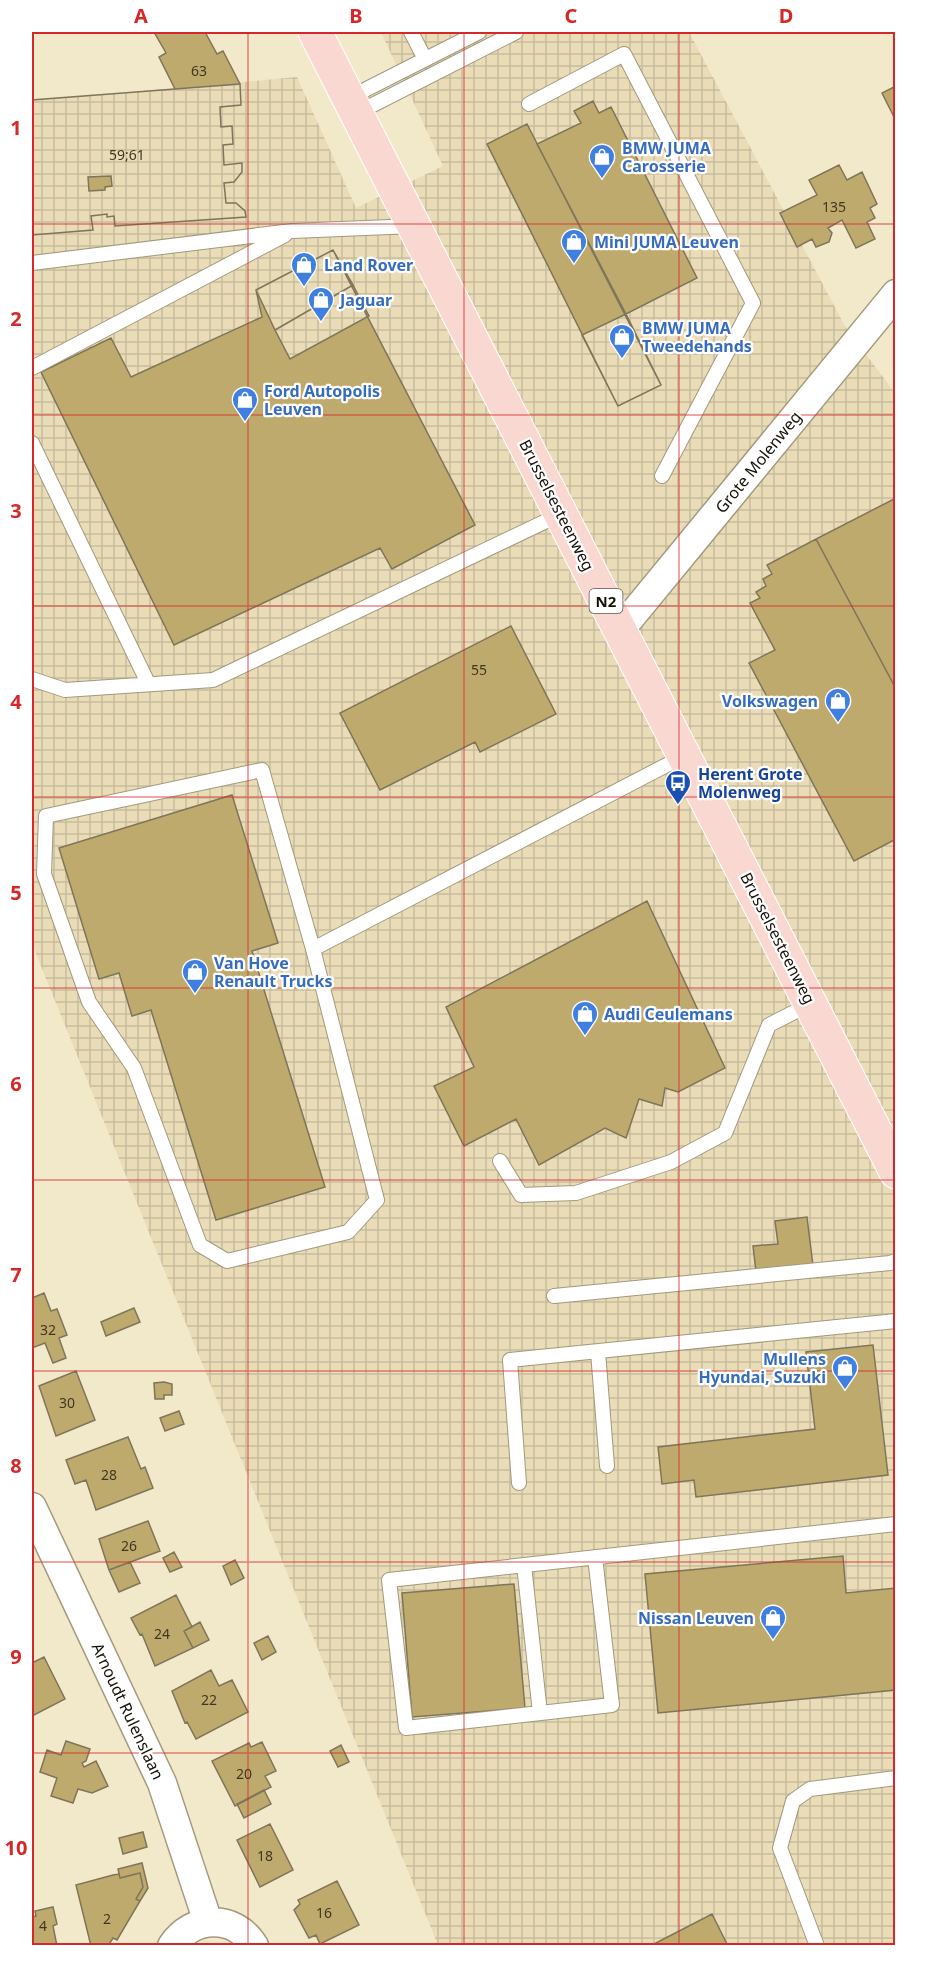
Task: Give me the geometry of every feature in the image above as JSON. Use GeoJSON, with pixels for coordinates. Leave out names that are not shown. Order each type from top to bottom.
{"type":"FeatureCollection","features":[{"type":"Feature","properties":{"kind":"main road","name":"Brusselsesteenweg"},"geometry":{"type":"LineString","coordinates":[[315,32],[896,1172]]}},
{"type":"Feature","properties":{"kind":"street","name":"Grote Molenweg"},"geometry":{"type":"LineString","coordinates":[[620,630],[896,294]]}},
{"type":"Feature","properties":{"kind":"street","name":"Arnoudt Rulenslaan"},"geometry":{"type":"LineString","coordinates":[[32,1507],[162,1783],[208,1922]]}},
{"type":"Feature","properties":{"kind":"street"},"geometry":{"type":"LineString","coordinates":[[172,1946],[182,1933],[208,1922],[224,1922],[238,1928],[254,1946]]}},
{"type":"Feature","properties":{"kind":"lane"},"geometry":{"type":"LineString","coordinates":[[411,32],[425,59]]}},
{"type":"Feature","properties":{"kind":"lane"},"geometry":{"type":"LineString","coordinates":[[353,106],[425,59],[479,32]]}},
{"type":"Feature","properties":{"kind":"lane"},"geometry":{"type":"LineString","coordinates":[[353,106],[516,32]]}},
{"type":"Feature","properties":{"kind":"lane"},"geometry":{"type":"LineString","coordinates":[[529,104],[624,54],[753,303],[662,476]]}},
{"type":"Feature","properties":{"kind":"lane"},"geometry":{"type":"LineString","coordinates":[[32,263],[292,231],[415,226]]}},
{"type":"Feature","properties":{"kind":"lane"},"geometry":{"type":"LineString","coordinates":[[32,368],[292,231]]}},
{"type":"Feature","properties":{"kind":"lane"},"geometry":{"type":"LineString","coordinates":[[32,442],[148,683]]}},
{"type":"Feature","properties":{"kind":"lane"},"geometry":{"type":"LineString","coordinates":[[32,679],[65,690],[213,680],[561,514]]}},
{"type":"Feature","properties":{"kind":"lane"},"geometry":{"type":"LineString","coordinates":[[313,949],[684,756]]}},
{"type":"Feature","properties":{"kind":"lane"},"geometry":{"type":"LineString","coordinates":[[262,770],[313,949],[377,1200],[348,1232],[227,1261],[200,1245],[134,1068],[89,1002],[44,874],[46,816],[262,770]]}},
{"type":"Feature","properties":{"kind":"lane"},"geometry":{"type":"LineString","coordinates":[[500,1161],[521,1195],[576,1193],[671,1162],[725,1133],[770,1025],[811,1003]]}},
{"type":"Feature","properties":{"kind":"lane"},"geometry":{"type":"LineString","coordinates":[[554,1296],[896,1261]]}},
{"type":"Feature","properties":{"kind":"lane"},"geometry":{"type":"LineString","coordinates":[[519,1483],[510,1360],[896,1321]]}},
{"type":"Feature","properties":{"kind":"lane"},"geometry":{"type":"LineString","coordinates":[[598,1352],[607,1466]]}},
{"type":"Feature","properties":{"kind":"lane"},"geometry":{"type":"LineString","coordinates":[[595,1557],[612,1705],[406,1728],[389,1580],[595,1557],[896,1524]]}},
{"type":"Feature","properties":{"kind":"lane"},"geometry":{"type":"LineString","coordinates":[[524,1565],[540,1713]]}},
{"type":"Feature","properties":{"kind":"lane"},"geometry":{"type":"LineString","coordinates":[[817,1946],[780,1848],[793,1801],[810,1789],[896,1778]]}},
{"type":"Feature","properties":{"kind":"shaded area"},"geometry":{"type":"Polygon","coordinates":[[[381,32],[689,32],[846,328],[895,393],[895,1945],[438,1945],[32,944],[32,101],[297,77],[356,208],[443,166],[381,32]]]}},
{"type":"Feature","properties":{"kind":"building"},"geometry":{"type":"Polygon","coordinates":[[[154,32],[205,32],[217,54],[223,51],[240,84],[175,89],[159,57],[166,53],[154,32]]]}},
{"type":"Feature","properties":{"kind":"building"},"geometry":{"type":"Polygon","coordinates":[[[240,84],[241,105],[220,107],[221,127],[232,126],[233,144],[223,145],[224,165],[242,163],[242,172],[234,182],[224,183],[226,203],[236,203],[245,211],[246,217],[115,226],[114,216],[107,217],[107,214],[91,216],[93,230],[32,235],[32,100],[240,84]],[[111,176],[88,177],[89,191],[105,190],[105,187],[112,186],[111,176]]]}},
{"type":"Feature","properties":{"kind":"building"},"geometry":{"type":"Polygon","coordinates":[[[240,84],[241,105],[220,107],[221,127],[232,126],[233,144],[223,145],[224,165],[242,163],[242,172],[234,182],[224,183],[226,203],[236,203],[245,211],[246,217],[115,226],[114,216],[107,217],[107,214],[91,216],[93,230],[32,235],[32,100],[240,84]]]}},
{"type":"Feature","properties":{"kind":"building"},"geometry":{"type":"Polygon","coordinates":[[[896,86],[896,121],[882,93],[896,86]]]}},
{"type":"Feature","properties":{"kind":"building","name":"BMW JUMA Carosserie"},"geometry":{"type":"Polygon","coordinates":[[[593,101],[599,113],[611,107],[697,278],[626,314],[537,144],[581,123],[574,111],[593,101]]]}},
{"type":"Feature","properties":{"kind":"building","name":"Mini JUMA Leuven"},"geometry":{"type":"Polygon","coordinates":[[[527,124],[661,385],[618,406],[487,144],[527,124]]]}},
{"type":"Feature","properties":{"kind":"building"},"geometry":{"type":"Polygon","coordinates":[[[839,165],[847,180],[862,172],[877,204],[870,208],[875,218],[867,222],[875,239],[856,248],[842,220],[828,228],[832,233],[829,242],[816,247],[812,239],[797,247],[780,213],[817,195],[809,180],[839,165]]]}},
{"type":"Feature","properties":{"kind":"building","name":"Ford Autopolis Leuven"},"geometry":{"type":"Polygon","coordinates":[[[333,250],[475,525],[392,569],[380,548],[174,645],[41,372],[111,338],[131,377],[262,317],[256,290],[333,250]]]}},
{"type":"Feature","properties":{"kind":"building","name":"Land Rover"},"geometry":{"type":"Polygon","coordinates":[[[333,250],[353,285],[275,330],[256,290],[333,250]]]}},
{"type":"Feature","properties":{"kind":"building","name":"Jaguar"},"geometry":{"type":"Polygon","coordinates":[[[353,285],[369,316],[290,359],[275,330],[353,285]]]}},
{"type":"Feature","properties":{"kind":"building","name":"BMW JUMA Tweedehands"},"geometry":{"type":"Polygon","coordinates":[[[626,314],[661,385],[618,406],[582,335],[626,314]]]}},
{"type":"Feature","properties":{"kind":"building"},"geometry":{"type":"Polygon","coordinates":[[[896,498],[896,689],[816,539],[896,498]]]}},
{"type":"Feature","properties":{"kind":"building","name":"Volkswagen"},"geometry":{"type":"Polygon","coordinates":[[[816,539],[896,689],[896,839],[854,861],[749,663],[775,650],[750,603],[760,598],[756,592],[766,586],[763,579],[772,574],[767,565],[816,539]]]}},
{"type":"Feature","properties":{"kind":"building"},"geometry":{"type":"Polygon","coordinates":[[[511,626],[556,714],[480,752],[475,742],[380,790],[340,713],[511,626]]]}},
{"type":"Feature","properties":{"kind":"building","name":"Van Hove Renault Trucks"},"geometry":{"type":"Polygon","coordinates":[[[232,795],[278,943],[252,951],[325,1187],[216,1220],[151,1010],[132,1016],[119,973],[99,979],[59,848],[232,795]]]}},
{"type":"Feature","properties":{"kind":"building","name":"Audi Ceulemans"},"geometry":{"type":"Polygon","coordinates":[[[647,901],[725,1068],[678,1092],[665,1088],[662,1106],[639,1099],[626,1138],[605,1128],[539,1165],[516,1119],[464,1146],[434,1086],[474,1067],[446,1007],[647,901]]]}},
{"type":"Feature","properties":{"kind":"building"},"geometry":{"type":"Polygon","coordinates":[[[807,1217],[813,1266],[756,1272],[753,1246],[778,1244],[775,1221],[807,1217]]]}},
{"type":"Feature","properties":{"kind":"building"},"geometry":{"type":"Polygon","coordinates":[[[44,1293],[51,1311],[57,1309],[67,1335],[59,1338],[66,1358],[53,1363],[45,1343],[32,1348],[32,1298],[44,1293]]]}},
{"type":"Feature","properties":{"kind":"building"},"geometry":{"type":"Polygon","coordinates":[[[134,1308],[140,1322],[106,1336],[101,1322],[134,1308]]]}},
{"type":"Feature","properties":{"kind":"building","name":"Mullens Hyundai, Suzuki"},"geometry":{"type":"Polygon","coordinates":[[[873,1345],[888,1475],[696,1497],[694,1480],[662,1484],[658,1447],[815,1429],[806,1352],[873,1345]]]}},
{"type":"Feature","properties":{"kind":"building"},"geometry":{"type":"Polygon","coordinates":[[[76,1371],[95,1420],[56,1436],[39,1386],[76,1371]]]}},
{"type":"Feature","properties":{"kind":"building"},"geometry":{"type":"Polygon","coordinates":[[[154,1383],[172,1384],[172,1395],[164,1395],[164,1399],[155,1399],[154,1383]]]}},
{"type":"Feature","properties":{"kind":"building"},"geometry":{"type":"Polygon","coordinates":[[[179,1411],[184,1424],[165,1431],[160,1418],[179,1411]]]}},
{"type":"Feature","properties":{"kind":"building"},"geometry":{"type":"Polygon","coordinates":[[[128,1437],[141,1469],[145,1467],[153,1488],[96,1510],[86,1480],[75,1484],[66,1460],[128,1437]]]}},
{"type":"Feature","properties":{"kind":"building"},"geometry":{"type":"Polygon","coordinates":[[[148,1521],[160,1551],[109,1570],[99,1539],[148,1521]]]}},
{"type":"Feature","properties":{"kind":"building"},"geometry":{"type":"Polygon","coordinates":[[[174,1552],[182,1567],[170,1572],[163,1558],[174,1552]]]}},
{"type":"Feature","properties":{"kind":"building","name":"Nissan Leuven"},"geometry":{"type":"Polygon","coordinates":[[[843,1556],[846,1593],[896,1588],[896,1690],[658,1713],[645,1574],[843,1556]]]}},
{"type":"Feature","properties":{"kind":"building"},"geometry":{"type":"Polygon","coordinates":[[[235,1560],[244,1578],[231,1585],[223,1566],[235,1560]]]}},
{"type":"Feature","properties":{"kind":"building"},"geometry":{"type":"Polygon","coordinates":[[[130,1562],[140,1583],[119,1592],[109,1570],[130,1562]]]}},
{"type":"Feature","properties":{"kind":"building"},"geometry":{"type":"Polygon","coordinates":[[[514,1584],[525,1708],[412,1717],[402,1593],[514,1584]]]}},
{"type":"Feature","properties":{"kind":"building"},"geometry":{"type":"Polygon","coordinates":[[[176,1595],[192,1627],[184,1631],[193,1648],[155,1666],[142,1634],[140,1635],[131,1618],[176,1595]]]}},
{"type":"Feature","properties":{"kind":"building"},"geometry":{"type":"Polygon","coordinates":[[[200,1622],[209,1640],[193,1648],[184,1631],[200,1622]]]}},
{"type":"Feature","properties":{"kind":"building"},"geometry":{"type":"Polygon","coordinates":[[[268,1636],[276,1652],[262,1660],[254,1643],[268,1636]]]}},
{"type":"Feature","properties":{"kind":"building"},"geometry":{"type":"Polygon","coordinates":[[[44,1657],[65,1699],[32,1716],[32,1663],[44,1657]]]}},
{"type":"Feature","properties":{"kind":"building"},"geometry":{"type":"Polygon","coordinates":[[[211,1670],[219,1686],[232,1680],[248,1712],[196,1739],[187,1722],[185,1723],[172,1691],[211,1670]]]}},
{"type":"Feature","properties":{"kind":"building"},"geometry":{"type":"Polygon","coordinates":[[[66,1741],[90,1749],[86,1761],[82,1763],[84,1767],[96,1761],[108,1786],[92,1793],[78,1789],[73,1803],[51,1796],[57,1778],[40,1772],[47,1750],[61,1755],[66,1741]]]}},
{"type":"Feature","properties":{"kind":"building"},"geometry":{"type":"Polygon","coordinates":[[[262,1742],[276,1771],[265,1776],[271,1787],[235,1806],[212,1761],[249,1743],[251,1747],[262,1742]]]}},
{"type":"Feature","properties":{"kind":"building"},"geometry":{"type":"Polygon","coordinates":[[[341,1745],[349,1762],[338,1767],[330,1751],[341,1745]]]}},
{"type":"Feature","properties":{"kind":"building"},"geometry":{"type":"Polygon","coordinates":[[[264,1790],[271,1804],[244,1818],[237,1804],[264,1790]]]}},
{"type":"Feature","properties":{"kind":"building"},"geometry":{"type":"Polygon","coordinates":[[[270,1824],[293,1870],[260,1887],[237,1840],[270,1824]]]}},
{"type":"Feature","properties":{"kind":"building"},"geometry":{"type":"Polygon","coordinates":[[[143,1832],[147,1847],[123,1854],[119,1838],[143,1832]]]}},
{"type":"Feature","properties":{"kind":"building"},"geometry":{"type":"Polygon","coordinates":[[[142,1863],[148,1888],[140,1901],[136,1899],[143,1887],[140,1873],[120,1878],[118,1869],[142,1863]]]}},
{"type":"Feature","properties":{"kind":"building"},"geometry":{"type":"Polygon","coordinates":[[[140,1873],[143,1887],[136,1899],[140,1901],[117,1940],[113,1938],[108,1946],[91,1946],[76,1885],[113,1875],[119,1874],[120,1878],[140,1873]]]}},
{"type":"Feature","properties":{"kind":"building"},"geometry":{"type":"Polygon","coordinates":[[[337,1881],[359,1925],[320,1944],[316,1935],[309,1938],[294,1910],[300,1904],[298,1900],[337,1881]]]}},
{"type":"Feature","properties":{"kind":"building"},"geometry":{"type":"Polygon","coordinates":[[[53,1907],[57,1924],[53,1926],[57,1946],[32,1946],[32,1917],[36,1916],[35,1911],[53,1907]]]}},
{"type":"Feature","properties":{"kind":"building"},"geometry":{"type":"Polygon","coordinates":[[[712,1914],[728,1946],[654,1946],[654,1944],[712,1914]]]}},
{"type":"Feature","properties":{"kind":"place","name":"BMW JUMA Carosserie"},"geometry":{"type":"Point","coordinates":[602,180]}},
{"type":"Feature","properties":{"kind":"place","name":"Mini JUMA Leuven"},"geometry":{"type":"Point","coordinates":[574,265]}},
{"type":"Feature","properties":{"kind":"place","name":"Land Rover"},"geometry":{"type":"Point","coordinates":[304,288]}},
{"type":"Feature","properties":{"kind":"place","name":"Jaguar"},"geometry":{"type":"Point","coordinates":[321,323]}},
{"type":"Feature","properties":{"kind":"place","name":"BMW JUMA Tweedehands"},"geometry":{"type":"Point","coordinates":[622,360]}},
{"type":"Feature","properties":{"kind":"place","name":"Ford Autopolis Leuven"},"geometry":{"type":"Point","coordinates":[245,423]}},
{"type":"Feature","properties":{"kind":"place","name":"Volkswagen"},"geometry":{"type":"Point","coordinates":[838,724]}},
{"type":"Feature","properties":{"kind":"place","name":"Herent Grote Molenweg"},"geometry":{"type":"Point","coordinates":[678,806]}},
{"type":"Feature","properties":{"kind":"place","name":"Van Hove Renault Trucks"},"geometry":{"type":"Point","coordinates":[195,995]}},
{"type":"Feature","properties":{"kind":"place","name":"Audi Ceulemans"},"geometry":{"type":"Point","coordinates":[585,1037]}},
{"type":"Feature","properties":{"kind":"place","name":"Mullens Hyundai, Suzuki"},"geometry":{"type":"Point","coordinates":[845,1391]}},
{"type":"Feature","properties":{"kind":"place","name":"Nissan Leuven"},"geometry":{"type":"Point","coordinates":[773,1641]}}]}
